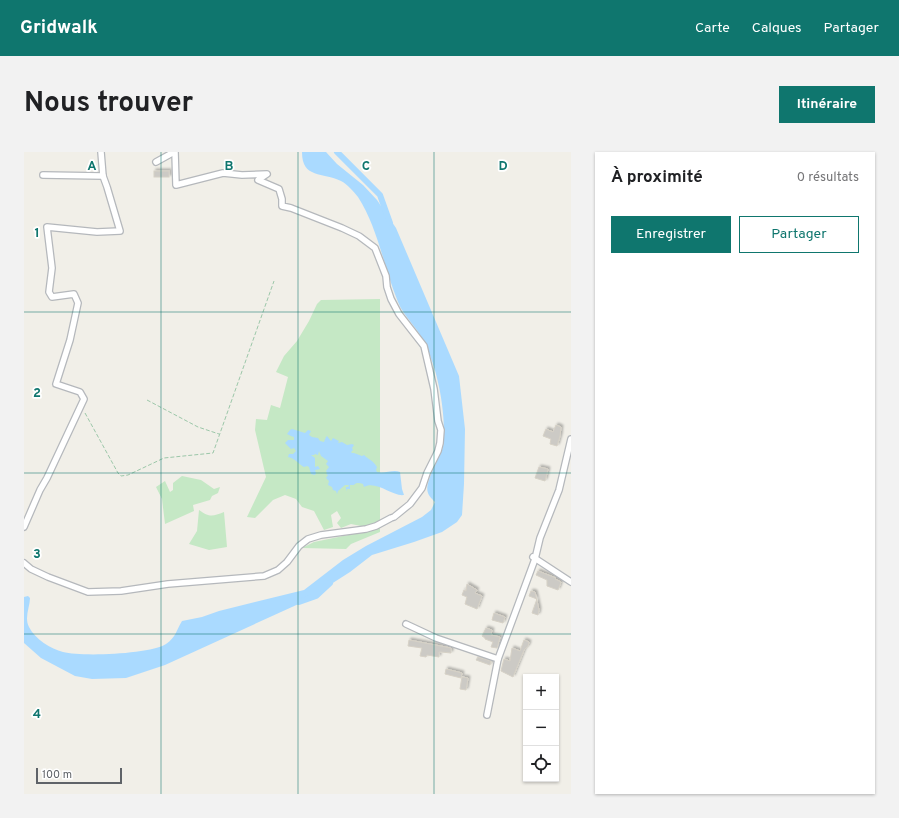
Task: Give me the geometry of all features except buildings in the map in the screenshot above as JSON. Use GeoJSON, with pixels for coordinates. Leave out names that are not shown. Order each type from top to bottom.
{"type":"FeatureCollection","features":[{"type":"Feature","properties":{"kind":"street"},"geometry":{"type":"LineString","coordinates":[[24,527],[84,399],[80,392],[56,384],[70,340],[78,303],[74,294],[52,296],[49,292],[52,268],[47,227],[97,232],[120,230],[107,187],[102,176],[102,152]]}},
{"type":"Feature","properties":{"kind":"street"},"geometry":{"type":"LineString","coordinates":[[24,563],[31,569],[48,577],[88,592],[121,591],[168,584],[264,576],[278,570],[287,562],[299,546],[308,539],[321,535],[366,529],[394,517],[410,504],[422,488],[427,473],[438,451],[441,430],[438,421],[432,378],[424,346],[399,314],[391,298],[387,287],[386,276],[375,248],[359,236],[342,228],[282,206],[282,198],[279,189],[258,180],[267,174],[242,175],[223,173],[176,184],[174,152],[156,162]]}},
{"type":"Feature","properties":{"kind":"street"},"geometry":{"type":"LineString","coordinates":[[43,175],[102,176]]}},
{"type":"Feature","properties":{"kind":"street"},"geometry":{"type":"LineString","coordinates":[[487,715],[498,659],[540,538],[559,490],[571,439]]}},
{"type":"Feature","properties":{"kind":"street"},"geometry":{"type":"LineString","coordinates":[[533,558],[571,582]]}},
{"type":"Feature","properties":{"kind":"street"},"geometry":{"type":"LineString","coordinates":[[406,624],[436,638],[498,659]]}},
{"type":"Feature","properties":{"kind":"path"},"geometry":{"type":"LineString","coordinates":[[80,405],[121,476],[128,475],[164,458],[213,453],[274,280]]}},
{"type":"Feature","properties":{"kind":"path"},"geometry":{"type":"LineString","coordinates":[[147,400],[194,425],[220,434]]}},
{"type":"Feature","properties":{"kind":"green space"},"geometry":{"type":"Polygon","coordinates":[[[380,299],[380,532],[351,544],[346,549],[302,548],[314,542],[353,534],[361,526],[351,524],[341,528],[337,523],[341,518],[337,511],[331,515],[333,527],[324,530],[314,511],[302,507],[296,499],[285,495],[273,500],[255,518],[247,517],[266,477],[255,430],[256,419],[267,420],[271,405],[280,408],[288,377],[276,372],[284,356],[297,341],[317,304],[321,300],[380,299]]]}},
{"type":"Feature","properties":{"kind":"green space"},"geometry":{"type":"Polygon","coordinates":[[[182,476],[201,480],[214,489],[220,487],[218,493],[212,496],[210,500],[193,505],[194,511],[165,524],[162,499],[156,487],[165,481],[170,492],[173,490],[173,483],[182,476]]]}},
{"type":"Feature","properties":{"kind":"green space"},"geometry":{"type":"Polygon","coordinates":[[[199,510],[211,516],[224,512],[227,547],[209,550],[189,544],[197,531],[199,510]]]}},
{"type":"Feature","properties":{"kind":"water"},"geometry":{"type":"Polygon","coordinates":[[[302,152],[326,152],[337,164],[363,185],[377,200],[396,228],[459,376],[465,429],[462,515],[457,522],[442,532],[372,555],[350,572],[303,602],[165,665],[126,678],[92,679],[75,676],[41,658],[24,643],[24,597],[28,596],[30,598],[27,616],[29,627],[35,636],[53,649],[72,654],[116,654],[146,650],[166,644],[174,636],[182,621],[304,590],[343,560],[366,546],[422,517],[431,510],[435,502],[431,498],[427,489],[430,478],[443,448],[444,421],[439,386],[429,352],[398,302],[376,235],[358,197],[341,181],[310,171],[303,161],[302,152]]]}},
{"type":"Feature","properties":{"kind":"water"},"geometry":{"type":"Polygon","coordinates":[[[292,429],[305,433],[308,430],[311,431],[309,435],[318,438],[320,441],[324,442],[327,436],[331,441],[333,438],[339,441],[338,443],[342,442],[347,445],[354,445],[351,452],[362,456],[364,455],[372,461],[377,467],[377,472],[400,472],[404,495],[395,494],[379,487],[369,485],[364,487],[363,484],[358,483],[350,485],[350,489],[347,489],[346,491],[346,487],[349,485],[345,485],[338,491],[337,494],[332,487],[328,485],[329,481],[326,478],[328,475],[326,474],[326,471],[329,467],[326,464],[328,461],[321,456],[319,451],[318,455],[311,455],[315,458],[315,467],[318,466],[320,469],[315,470],[315,475],[311,474],[309,467],[304,467],[288,457],[289,454],[293,454],[296,451],[294,448],[291,449],[285,443],[288,440],[294,440],[294,437],[287,434],[292,429]]]}},
{"type":"Feature","properties":{"kind":"waterway"},"geometry":{"type":"LineString","coordinates":[[337,152],[380,195],[390,223]]}},
{"type":"Feature","properties":{"kind":"waterway"},"geometry":{"type":"LineString","coordinates":[[299,602],[316,596],[330,583]]}}]}
